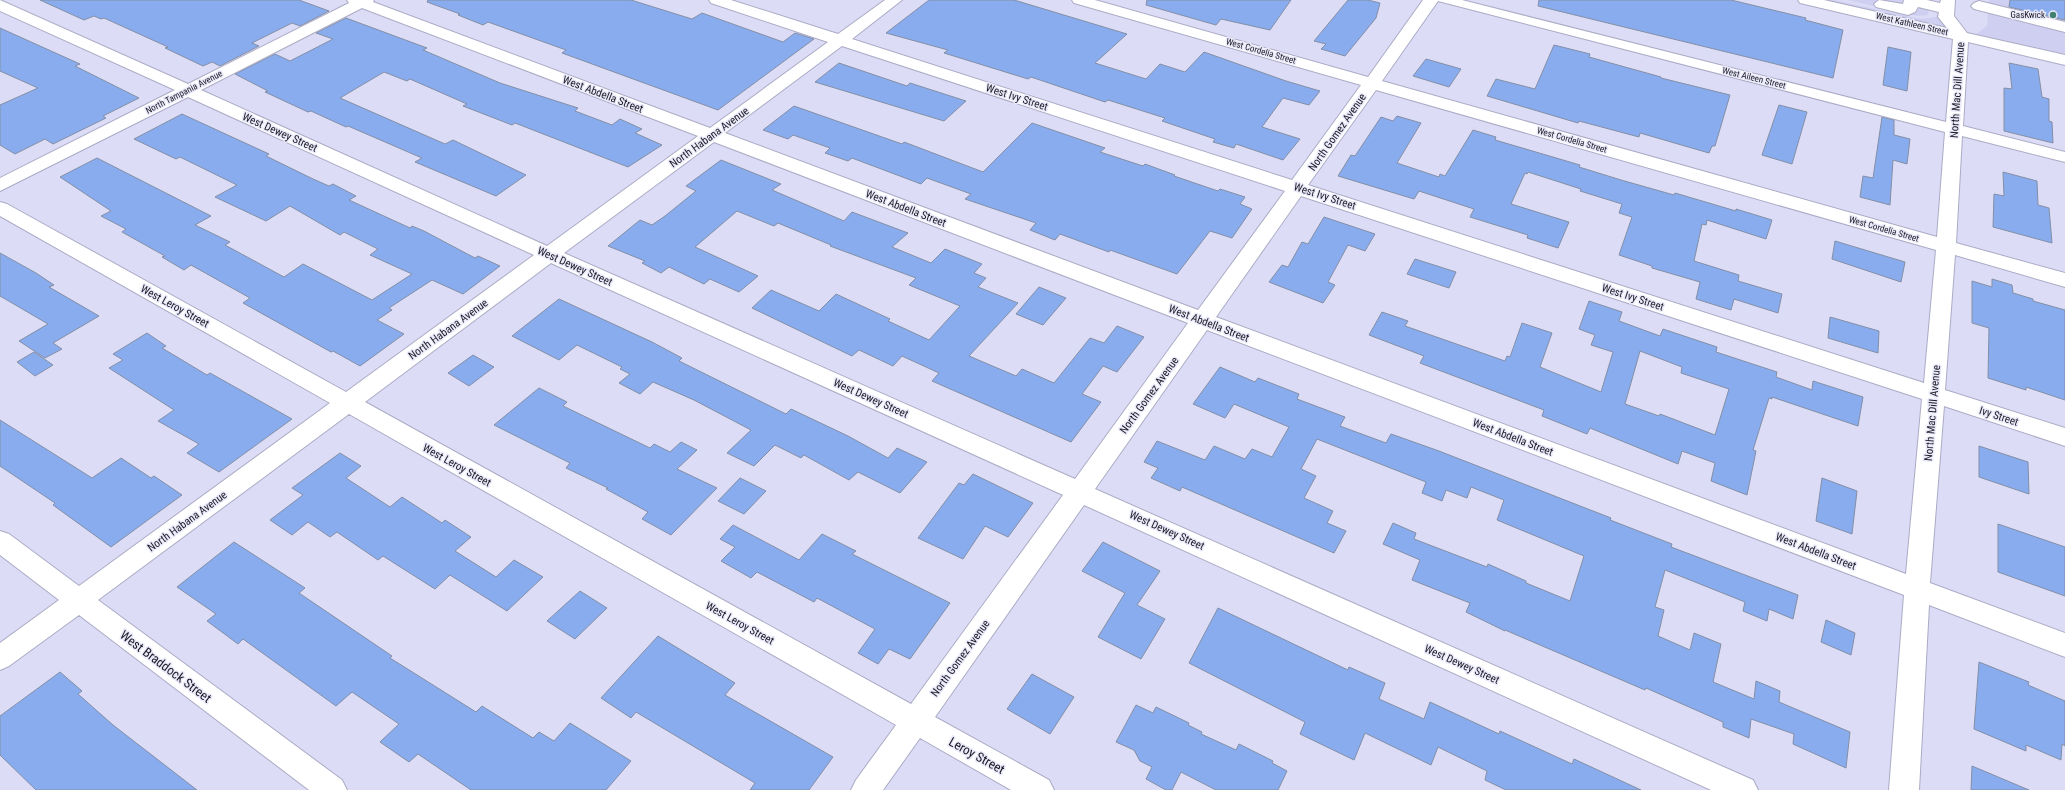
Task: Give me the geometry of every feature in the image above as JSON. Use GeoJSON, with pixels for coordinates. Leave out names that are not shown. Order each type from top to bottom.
{"type":"FeatureCollection","features":[{"type":"Feature","properties":{"kind":"street","name":"West Ivy Street"},"geometry":{"type":"LineString","coordinates":[[716,0],[1933,395]]}},
{"type":"Feature","properties":{"kind":"street","name":"North Habana Avenue"},"geometry":{"type":"LineString","coordinates":[[0,658],[895,0]]}},
{"type":"Feature","properties":{"kind":"street","name":"West Cordelia Street"},"geometry":{"type":"LineString","coordinates":[[1079,0],[2065,280]]}},
{"type":"Feature","properties":{"kind":"street","name":"North Gomez Avenue"},"geometry":{"type":"LineString","coordinates":[[866,790],[1431,0]]}},
{"type":"Feature","properties":{"kind":"street","name":"West Aileen Street"},"geometry":{"type":"LineString","coordinates":[[1444,0],[2065,157]]}},
{"type":"Feature","properties":{"kind":"street","name":"West Kathleen Street"},"geometry":{"type":"LineString","coordinates":[[1805,0],[2065,60]]}},
{"type":"Feature","properties":{"kind":"street"},"geometry":{"type":"LineString","coordinates":[[1864,0],[1908,10],[1911,0],[1948,5]]}},
{"type":"Feature","properties":{"kind":"street"},"geometry":{"type":"LineString","coordinates":[[2012,0],[2012,15]]}},
{"type":"Feature","properties":{"kind":"street","name":"North Tampania Avenue"},"geometry":{"type":"LineString","coordinates":[[0,185],[361,1]]}},
{"type":"Feature","properties":{"kind":"street","name":"West Abdella Street"},"geometry":{"type":"LineString","coordinates":[[361,1],[712,135],[2065,645]]}},
{"type":"Feature","properties":{"kind":"street","name":"North Mac Dill Avenue"},"geometry":{"type":"LineString","coordinates":[[1961,35],[1978,24],[1980,3]]}},
{"type":"Feature","properties":{"kind":"street"},"geometry":{"type":"LineString","coordinates":[[1980,3],[2012,15],[2065,27]]}},
{"type":"Feature","properties":{"kind":"street","name":"West Dewey Street"},"geometry":{"type":"LineString","coordinates":[[0,5],[549,254],[1080,491],[1743,790]]}},
{"type":"Feature","properties":{"kind":"street","name":"North Mac Dill Avenue"},"geometry":{"type":"LineString","coordinates":[[1904,790],[1917,590],[1946,246],[1961,35],[1946,17],[1948,5]]}},
{"type":"Feature","properties":{"kind":"street","name":"West Leroy Street"},"geometry":{"type":"LineString","coordinates":[[0,208],[346,403],[916,720]]}},
{"type":"Feature","properties":{"kind":"street","name":"Ivy Street"},"geometry":{"type":"LineString","coordinates":[[1933,395],[2065,437]]}},
{"type":"Feature","properties":{"kind":"street","name":"West Braddock Street"},"geometry":{"type":"LineString","coordinates":[[0,541],[332,790]]}},
{"type":"Feature","properties":{"kind":"street","name":"Leroy Street"},"geometry":{"type":"LineString","coordinates":[[916,720],[1039,790]]}},
{"type":"Feature","properties":{"kind":"shaded area"},"geometry":{"type":"Polygon","coordinates":[[[1822,0],[1833,0],[1921,19],[1936,17],[1939,0],[1937,15],[1947,28],[1822,0]]]}},
{"type":"Feature","properties":{"kind":"shaded area"},"geometry":{"type":"Polygon","coordinates":[[[1848,0],[1930,0],[1928,15],[1917,16],[1848,0]]]}},
{"type":"Feature","properties":{"kind":"shaded area"},"geometry":{"type":"Polygon","coordinates":[[[1989,0],[2065,0],[2065,55],[1975,35],[1987,26],[1989,0]]]}},
{"type":"Feature","properties":{"kind":"building"},"geometry":{"type":"Polygon","coordinates":[[[40,0],[299,0],[329,11],[300,26],[292,23],[252,43],[259,46],[220,66],[212,62],[203,66],[165,48],[168,47],[104,18],[101,19],[94,16],[84,20],[40,0]]]}},
{"type":"Feature","properties":{"kind":"building"},"geometry":{"type":"Polygon","coordinates":[[[428,0],[631,0],[692,19],[702,13],[783,42],[795,33],[814,39],[718,110],[562,53],[566,50],[488,22],[483,25],[458,15],[460,14],[427,2],[428,0]]]}},
{"type":"Feature","properties":{"kind":"building"},"geometry":{"type":"Polygon","coordinates":[[[929,0],[1014,0],[1127,34],[1095,63],[1146,79],[1160,64],[1185,72],[1204,52],[1286,81],[1320,91],[1309,105],[1283,98],[1262,127],[1300,139],[1283,160],[1236,144],[1234,148],[1213,142],[1215,139],[1162,121],[1165,118],[1108,100],[1105,102],[1031,77],[1028,79],[944,53],[948,50],[886,33],[929,0]]]}},
{"type":"Feature","properties":{"kind":"building"},"geometry":{"type":"Polygon","coordinates":[[[1147,0],[1291,0],[1270,30],[1221,19],[1216,25],[1146,5],[1147,0]]]}},
{"type":"Feature","properties":{"kind":"building"},"geometry":{"type":"Polygon","coordinates":[[[1348,0],[1368,0],[1380,3],[1376,18],[1345,56],[1321,49],[1326,44],[1314,41],[1348,0]]]}},
{"type":"Feature","properties":{"kind":"building"},"geometry":{"type":"Polygon","coordinates":[[[1539,0],[1731,0],[1806,18],[1805,20],[1843,30],[1833,78],[1538,6],[1539,0]]]}},
{"type":"Feature","properties":{"kind":"building","name":"GasKwick"},"geometry":{"type":"Polygon","coordinates":[[[2010,0],[2065,0],[2065,20],[2009,7],[2010,0]]]}},
{"type":"Feature","properties":{"kind":"building"},"geometry":{"type":"Polygon","coordinates":[[[346,18],[427,48],[423,50],[500,83],[578,108],[575,111],[612,125],[620,119],[642,129],[635,133],[662,145],[628,167],[515,123],[512,125],[463,106],[467,104],[410,79],[407,81],[384,72],[340,98],[445,144],[453,140],[526,175],[496,196],[415,162],[422,158],[311,111],[308,112],[265,92],[268,91],[235,74],[275,54],[290,61],[333,39],[316,33],[346,18]]]}},
{"type":"Feature","properties":{"kind":"building"},"geometry":{"type":"Polygon","coordinates":[[[0,28],[80,64],[75,66],[139,98],[103,116],[106,118],[53,144],[45,139],[15,154],[0,145],[0,105],[38,88],[0,71],[0,28]]]}},
{"type":"Feature","properties":{"kind":"building"},"geometry":{"type":"Polygon","coordinates":[[[1554,45],[1590,54],[1589,57],[1661,78],[1730,95],[1715,146],[1712,146],[1709,153],[1640,133],[1639,137],[1579,121],[1578,123],[1487,96],[1496,79],[1535,89],[1554,45]]]}},
{"type":"Feature","properties":{"kind":"building"},"geometry":{"type":"Polygon","coordinates":[[[1888,47],[1911,52],[1907,91],[1883,85],[1888,47]]]}},
{"type":"Feature","properties":{"kind":"building"},"geometry":{"type":"Polygon","coordinates":[[[1426,59],[1461,69],[1449,87],[1413,76],[1426,59]]]}},
{"type":"Feature","properties":{"kind":"building"},"geometry":{"type":"Polygon","coordinates":[[[839,63],[907,86],[910,83],[966,101],[944,121],[815,82],[839,63]]]}},
{"type":"Feature","properties":{"kind":"building"},"geometry":{"type":"Polygon","coordinates":[[[2009,63],[2038,69],[2042,97],[2049,99],[2049,121],[2052,122],[2053,143],[2004,131],[2004,88],[2012,89],[2009,63]]]}},
{"type":"Feature","properties":{"kind":"building"},"geometry":{"type":"Polygon","coordinates":[[[1779,105],[1807,112],[1792,164],[1762,155],[1779,105]]]}},
{"type":"Feature","properties":{"kind":"building"},"geometry":{"type":"Polygon","coordinates":[[[794,106],[902,144],[904,142],[983,172],[1032,123],[1105,148],[1100,152],[1143,166],[1145,164],[1218,191],[1220,189],[1245,197],[1240,204],[1252,209],[1232,238],[1210,231],[1177,274],[1060,234],[1055,240],[1030,230],[1036,223],[965,199],[971,194],[927,178],[921,184],[852,158],[848,161],[825,153],[830,148],[793,135],[788,139],[763,130],[794,106]]]}},
{"type":"Feature","properties":{"kind":"building"},"geometry":{"type":"Polygon","coordinates":[[[182,114],[269,154],[266,156],[313,179],[329,186],[333,184],[356,196],[349,200],[410,228],[412,226],[424,231],[475,258],[478,256],[500,266],[463,294],[432,280],[389,308],[392,310],[377,320],[404,334],[360,366],[333,351],[331,352],[243,303],[250,298],[191,265],[184,270],[162,257],[165,256],[122,232],[126,229],[101,216],[111,211],[60,177],[97,158],[211,216],[195,225],[230,242],[225,245],[284,277],[303,264],[372,300],[412,274],[370,255],[378,249],[344,232],[340,235],[290,206],[266,221],[215,197],[237,185],[180,157],[176,159],[134,139],[182,114]]]}},
{"type":"Feature","properties":{"kind":"building"},"geometry":{"type":"Polygon","coordinates":[[[1397,116],[1421,123],[1397,163],[1439,177],[1440,174],[1445,176],[1473,130],[1496,137],[1495,140],[1580,165],[1579,167],[1621,180],[1674,195],[1675,193],[1736,211],[1736,209],[1772,220],[1766,239],[1707,220],[1706,225],[1702,224],[1694,261],[1739,275],[1738,281],[1782,294],[1778,313],[1734,299],[1731,310],[1696,299],[1700,282],[1652,268],[1652,266],[1619,255],[1632,217],[1619,213],[1622,204],[1580,191],[1581,189],[1528,172],[1527,174],[1525,173],[1511,204],[1569,222],[1558,248],[1527,238],[1528,235],[1470,217],[1474,209],[1419,191],[1414,199],[1338,176],[1351,155],[1355,156],[1381,117],[1393,121],[1397,116]]]}},
{"type":"Feature","properties":{"kind":"building"},"geometry":{"type":"Polygon","coordinates":[[[1882,117],[1894,120],[1894,135],[1910,139],[1907,164],[1893,160],[1890,205],[1860,197],[1863,176],[1873,178],[1882,117]]]}},
{"type":"Feature","properties":{"kind":"building"},"geometry":{"type":"Polygon","coordinates":[[[721,160],[781,184],[772,190],[844,221],[852,212],[908,233],[892,247],[931,263],[945,249],[982,264],[974,273],[986,278],[978,287],[1018,303],[969,356],[1016,376],[1022,369],[1054,383],[1090,338],[1104,343],[1117,326],[1144,337],[1117,372],[1103,366],[1082,394],[1101,402],[1071,442],[932,381],[939,373],[902,356],[893,366],[859,350],[852,356],[752,308],[771,290],[819,311],[836,294],[890,319],[888,321],[929,340],[960,306],[909,285],[916,278],[830,246],[831,245],[778,223],[774,226],[737,211],[695,247],[758,276],[739,292],[710,279],[704,284],[669,267],[661,273],[642,263],[645,261],[608,246],[640,220],[652,225],[665,216],[696,191],[686,186],[721,160]]]}},
{"type":"Feature","properties":{"kind":"building"},"geometry":{"type":"Polygon","coordinates":[[[2003,172],[2037,181],[2038,205],[2049,208],[2052,243],[1993,227],[1994,194],[2004,196],[2003,172]]]}},
{"type":"Feature","properties":{"kind":"building"},"geometry":{"type":"Polygon","coordinates":[[[1324,217],[1375,234],[1365,251],[1348,245],[1328,282],[1335,285],[1323,303],[1269,282],[1282,265],[1288,267],[1302,242],[1308,244],[1324,217]]]}},
{"type":"Feature","properties":{"kind":"building"},"geometry":{"type":"Polygon","coordinates":[[[1835,241],[1905,262],[1901,282],[1832,259],[1835,241]]]}},
{"type":"Feature","properties":{"kind":"building"},"geometry":{"type":"Polygon","coordinates":[[[0,253],[36,273],[54,285],[49,287],[99,316],[53,343],[62,349],[45,358],[19,341],[48,324],[0,296],[0,253]]]}},
{"type":"Feature","properties":{"kind":"building"},"geometry":{"type":"Polygon","coordinates":[[[1415,259],[1456,272],[1449,288],[1407,274],[1415,259]]]}},
{"type":"Feature","properties":{"kind":"building"},"geometry":{"type":"Polygon","coordinates":[[[1992,279],[2012,285],[2013,293],[2033,299],[2033,301],[2065,310],[2065,400],[2026,387],[2026,390],[1988,378],[1989,328],[1972,323],[1972,281],[1992,287],[1992,279]]]}},
{"type":"Feature","properties":{"kind":"building"},"geometry":{"type":"Polygon","coordinates":[[[1039,287],[1066,298],[1043,325],[1016,314],[1039,287]]]}},
{"type":"Feature","properties":{"kind":"building"},"geometry":{"type":"Polygon","coordinates":[[[559,299],[652,342],[682,358],[679,361],[786,414],[791,409],[848,436],[888,458],[897,448],[927,462],[900,493],[858,472],[849,480],[804,455],[801,458],[775,445],[754,466],[727,453],[751,430],[694,400],[653,382],[640,394],[619,383],[630,374],[620,369],[622,367],[577,345],[559,360],[512,336],[559,299]]]}},
{"type":"Feature","properties":{"kind":"building"},"geometry":{"type":"Polygon","coordinates":[[[1589,301],[1622,312],[1619,321],[1660,336],[1663,329],[1717,347],[1716,352],[1777,372],[1776,377],[1812,390],[1813,381],[1863,397],[1858,426],[1772,397],[1772,399],[1769,398],[1753,450],[1756,451],[1747,495],[1711,481],[1715,463],[1682,451],[1678,464],[1590,428],[1587,434],[1542,416],[1544,410],[1420,363],[1424,356],[1369,335],[1382,312],[1408,321],[1405,326],[1505,361],[1507,356],[1510,357],[1522,323],[1552,333],[1540,367],[1601,392],[1613,352],[1591,345],[1595,335],[1579,329],[1589,301]],[[1640,351],[1625,404],[1659,416],[1660,414],[1715,435],[1729,389],[1681,373],[1682,367],[1640,351]]]}},
{"type":"Feature","properties":{"kind":"building"},"geometry":{"type":"Polygon","coordinates":[[[1830,317],[1879,331],[1878,353],[1828,338],[1830,317]]]}},
{"type":"Feature","properties":{"kind":"building"},"geometry":{"type":"Polygon","coordinates":[[[147,333],[166,346],[162,348],[207,375],[210,373],[292,419],[219,472],[187,453],[199,444],[158,421],[174,410],[109,368],[123,360],[113,354],[147,333]]]}},
{"type":"Feature","properties":{"kind":"building"},"geometry":{"type":"Polygon","coordinates":[[[34,352],[53,365],[35,376],[17,362],[34,352]]]}},
{"type":"Feature","properties":{"kind":"building"},"geometry":{"type":"Polygon","coordinates":[[[473,355],[494,367],[469,386],[448,373],[473,355]]]}},
{"type":"Feature","properties":{"kind":"building"},"geometry":{"type":"Polygon","coordinates":[[[1220,367],[1255,382],[1258,378],[1299,394],[1297,399],[1345,417],[1340,426],[1386,443],[1391,434],[1439,451],[1611,518],[1610,520],[1672,544],[1671,547],[1798,595],[1793,619],[1769,609],[1767,621],[1743,611],[1745,602],[1665,570],[1655,607],[1664,610],[1658,636],[1690,650],[1694,633],[1721,644],[1713,682],[1754,699],[1756,681],[1780,691],[1779,702],[1850,732],[1846,768],[1793,744],[1794,734],[1751,719],[1749,738],[1723,727],[1723,722],[1646,688],[1645,690],[1505,631],[1466,612],[1470,603],[1412,580],[1420,560],[1383,544],[1393,523],[1416,533],[1414,539],[1487,567],[1488,564],[1526,581],[1526,583],[1570,601],[1584,556],[1497,520],[1504,500],[1471,487],[1467,498],[1446,490],[1442,501],[1422,493],[1426,482],[1317,439],[1301,469],[1316,476],[1304,498],[1333,511],[1327,523],[1346,531],[1334,553],[1182,487],[1180,491],[1151,478],[1158,468],[1144,462],[1157,441],[1205,460],[1214,446],[1245,459],[1252,449],[1272,457],[1289,427],[1234,404],[1225,418],[1193,404],[1220,367]]]}},
{"type":"Feature","properties":{"kind":"building"},"geometry":{"type":"Polygon","coordinates":[[[539,388],[567,402],[563,406],[650,448],[654,444],[670,452],[681,442],[697,450],[677,469],[717,488],[671,535],[642,519],[648,512],[606,489],[608,488],[566,468],[570,463],[494,425],[539,388]]]}},
{"type":"Feature","properties":{"kind":"building"},"geometry":{"type":"Polygon","coordinates":[[[0,420],[92,478],[121,458],[151,478],[154,476],[182,495],[111,547],[53,505],[55,503],[0,466],[0,420]]]}},
{"type":"Feature","properties":{"kind":"building"},"geometry":{"type":"Polygon","coordinates":[[[1979,446],[2028,462],[2029,494],[1979,477],[1979,446]]]}},
{"type":"Feature","properties":{"kind":"building"},"geometry":{"type":"Polygon","coordinates":[[[340,453],[361,466],[346,478],[390,507],[402,497],[442,523],[445,520],[471,537],[455,551],[496,577],[514,560],[543,577],[507,611],[450,575],[435,589],[383,556],[378,560],[337,532],[330,537],[308,522],[292,535],[270,520],[303,495],[292,488],[340,453]]]}},
{"type":"Feature","properties":{"kind":"building"},"geometry":{"type":"Polygon","coordinates":[[[973,474],[1033,503],[1008,537],[985,526],[963,559],[918,538],[959,483],[964,485],[973,474]]]}},
{"type":"Feature","properties":{"kind":"building"},"geometry":{"type":"Polygon","coordinates":[[[740,478],[766,491],[744,514],[718,501],[740,478]]]}},
{"type":"Feature","properties":{"kind":"building"},"geometry":{"type":"Polygon","coordinates":[[[1822,478],[1857,491],[1852,534],[1816,521],[1822,478]]]}},
{"type":"Feature","properties":{"kind":"building"},"geometry":{"type":"Polygon","coordinates":[[[1998,524],[2065,547],[2065,596],[1998,572],[1998,524]]]}},
{"type":"Feature","properties":{"kind":"building"},"geometry":{"type":"Polygon","coordinates":[[[733,525],[799,560],[822,534],[856,551],[852,554],[950,603],[910,659],[889,649],[878,664],[858,653],[875,629],[817,598],[814,602],[757,572],[751,578],[721,561],[735,547],[720,539],[733,525]]]}},
{"type":"Feature","properties":{"kind":"building"},"geometry":{"type":"Polygon","coordinates":[[[234,542],[305,588],[299,593],[392,656],[390,658],[476,712],[482,706],[533,738],[539,732],[554,741],[570,723],[631,761],[606,790],[471,790],[418,754],[409,762],[380,742],[399,724],[352,692],[336,706],[243,639],[238,644],[207,621],[216,614],[177,587],[234,542]]]}},
{"type":"Feature","properties":{"kind":"building"},"geometry":{"type":"Polygon","coordinates":[[[1103,542],[1160,571],[1137,605],[1165,619],[1141,659],[1098,637],[1125,593],[1082,571],[1103,542]]]}},
{"type":"Feature","properties":{"kind":"building"},"geometry":{"type":"Polygon","coordinates":[[[580,591],[607,608],[575,639],[547,621],[580,591]]]}},
{"type":"Feature","properties":{"kind":"building"},"geometry":{"type":"Polygon","coordinates":[[[1218,608],[1348,670],[1349,667],[1385,683],[1379,699],[1424,719],[1430,702],[1499,734],[1500,731],[1572,764],[1574,759],[1641,790],[1506,790],[1485,780],[1487,771],[1438,747],[1431,765],[1365,733],[1354,760],[1300,734],[1305,722],[1189,663],[1218,608]]]}},
{"type":"Feature","properties":{"kind":"building"},"geometry":{"type":"Polygon","coordinates":[[[1826,620],[1855,633],[1851,655],[1821,642],[1826,620]]]}},
{"type":"Feature","properties":{"kind":"building"},"geometry":{"type":"Polygon","coordinates":[[[658,636],[735,683],[725,695],[833,757],[809,790],[750,790],[755,783],[636,712],[631,718],[601,698],[658,636]]]}},
{"type":"Feature","properties":{"kind":"building"},"geometry":{"type":"Polygon","coordinates":[[[1979,662],[2029,682],[2028,685],[2065,701],[2065,746],[2062,744],[2061,760],[2026,745],[2026,751],[1974,729],[1979,662]]]}},
{"type":"Feature","properties":{"kind":"building"},"geometry":{"type":"Polygon","coordinates":[[[60,672],[82,691],[78,694],[113,725],[197,790],[36,790],[0,755],[0,716],[60,672]]]}},
{"type":"Feature","properties":{"kind":"building"},"geometry":{"type":"Polygon","coordinates":[[[1032,674],[1074,697],[1050,734],[1007,709],[1032,674]]]}},
{"type":"Feature","properties":{"kind":"building"},"geometry":{"type":"Polygon","coordinates":[[[1136,705],[1153,713],[1156,707],[1189,723],[1188,725],[1202,732],[1201,734],[1236,750],[1239,744],[1273,761],[1272,763],[1287,771],[1278,790],[1216,790],[1181,772],[1172,790],[1166,790],[1146,779],[1152,767],[1140,761],[1134,750],[1116,742],[1136,705]]]}},
{"type":"Feature","properties":{"kind":"building"},"geometry":{"type":"Polygon","coordinates":[[[1972,766],[2029,790],[1971,790],[1972,766]]]}},
{"type":"Feature","properties":{"kind":"place","name":"GasKwick"},"geometry":{"type":"Point","coordinates":[2053,15]}}]}
